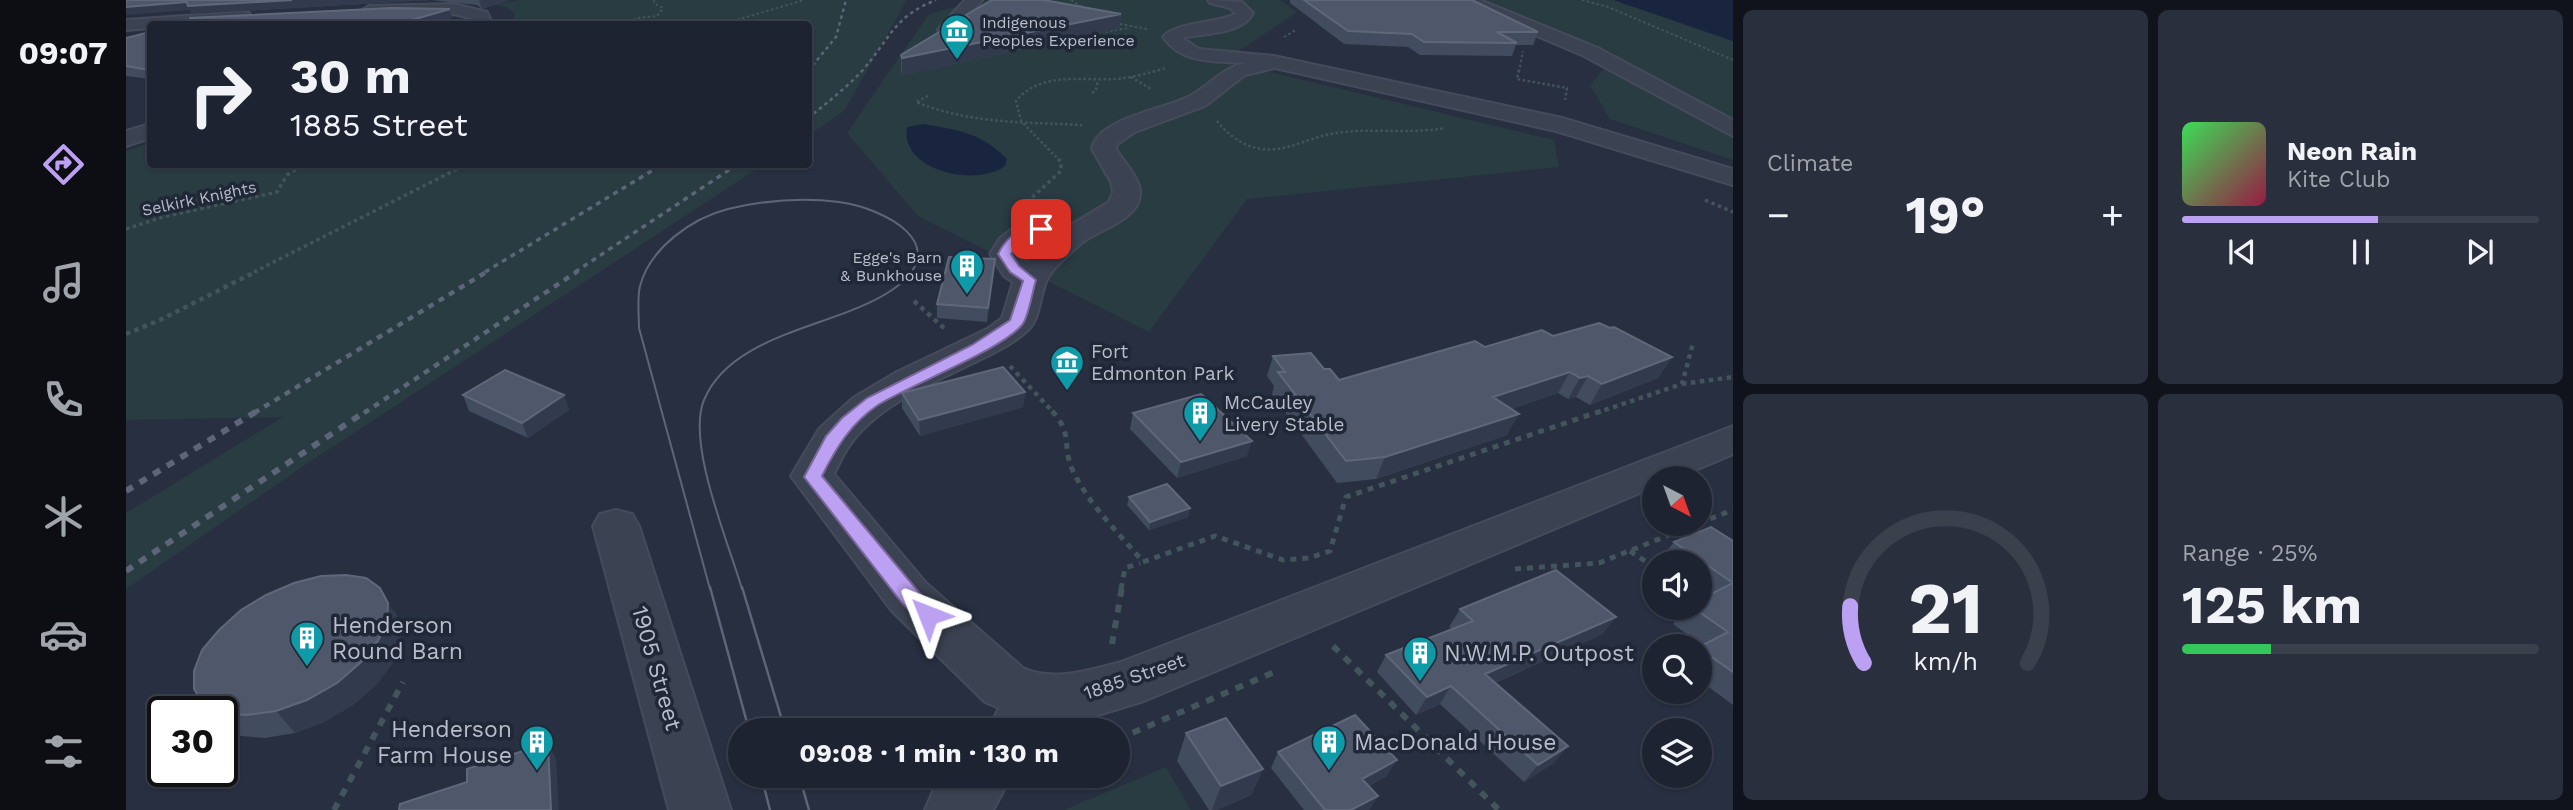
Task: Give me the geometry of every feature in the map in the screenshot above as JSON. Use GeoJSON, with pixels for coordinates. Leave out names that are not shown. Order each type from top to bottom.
{"type":"FeatureCollection","features":[{"type":"Feature","properties":{"kind":"street"},"geometry":{"type":"LineString","coordinates":[[1216,0],[1237,5],[1245,13],[1243,17],[1226,24],[1182,31],[1172,37],[1172,40],[1195,53],[1274,62],[1562,125],[1733,177]]}},
{"type":"Feature","properties":{"kind":"street"},"geometry":{"type":"LineString","coordinates":[[1466,0],[1591,52],[1733,129]]}},
{"type":"Feature","properties":{"kind":"street"},"geometry":{"type":"LineString","coordinates":[[957,34],[947,30],[972,2]]}},
{"type":"Feature","properties":{"kind":"street"},"geometry":{"type":"LineString","coordinates":[[353,11],[454,9],[481,16],[481,21]]}},
{"type":"Feature","properties":{"kind":"street"},"geometry":{"type":"LineString","coordinates":[[219,21],[260,16]]}},
{"type":"Feature","properties":{"kind":"street"},"geometry":{"type":"LineString","coordinates":[[126,25],[147,24]]}},
{"type":"Feature","properties":{"kind":"street"},"geometry":{"type":"LineString","coordinates":[[1105,141],[1135,124],[1197,101],[1239,70],[1274,62]]}},
{"type":"Feature","properties":{"kind":"street"},"geometry":{"type":"LineString","coordinates":[[126,139],[147,132]]}},
{"type":"Feature","properties":{"kind":"street","name":"1885 Street"},"geometry":{"type":"LineString","coordinates":[[1105,141],[1104,149],[1128,191],[1127,199],[1121,207],[1074,235],[1043,263],[1029,280],[1017,322],[977,348],[872,401],[848,422],[832,439],[813,477],[909,597],[1004,685],[1027,715],[1125,684],[1733,439]]}},
{"type":"Feature","properties":{"kind":"street","name":"1905 Street"},"geometry":{"type":"LineString","coordinates":[[616,526],[700,810]]}},
{"type":"Feature","properties":{"kind":"street"},"geometry":{"type":"LineString","coordinates":[[956,810],[972,788]]}},
{"type":"Feature","properties":{"kind":"path"},"geometry":{"type":"LineString","coordinates":[[630,21],[657,16],[663,8],[654,3],[654,0]]}},
{"type":"Feature","properties":{"kind":"path"},"geometry":{"type":"LineString","coordinates":[[733,21],[804,0]]}},
{"type":"Feature","properties":{"kind":"path"},"geometry":{"type":"LineString","coordinates":[[1071,0],[1088,11]]}},
{"type":"Feature","properties":{"kind":"path"},"geometry":{"type":"LineString","coordinates":[[1582,0],[1608,7],[1733,60]]}},
{"type":"Feature","properties":{"kind":"path"},"geometry":{"type":"LineString","coordinates":[[1110,22],[1130,27],[1182,31]]}},
{"type":"Feature","properties":{"kind":"path"},"geometry":{"type":"LineString","coordinates":[[1100,31],[1130,27]]}},
{"type":"Feature","properties":{"kind":"path"},"geometry":{"type":"LineString","coordinates":[[1524,47],[1517,79],[1567,88],[1562,125]]}},
{"type":"Feature","properties":{"kind":"path"},"geometry":{"type":"LineString","coordinates":[[1023,207],[1061,171],[1061,162],[1025,125],[1016,100],[1025,90],[1062,78],[1098,80],[1130,77],[1176,65],[1195,53]]}},
{"type":"Feature","properties":{"kind":"path"},"geometry":{"type":"LineString","coordinates":[[1130,77],[1151,89],[1177,93],[1197,101],[1210,108],[1220,126],[1230,135],[1247,145],[1266,149],[1279,149],[1342,132],[1419,133],[1447,127]]}},
{"type":"Feature","properties":{"kind":"path"},"geometry":{"type":"LineString","coordinates":[[1092,93],[1096,90],[1098,80]]}},
{"type":"Feature","properties":{"kind":"path"},"geometry":{"type":"LineString","coordinates":[[928,96],[916,102],[978,121],[1087,126],[1099,130],[1105,135],[1105,141]]}},
{"type":"Feature","properties":{"kind":"path","name":"Selkirk Knights"},"geometry":{"type":"LineString","coordinates":[[126,229],[176,213],[254,200],[277,192],[279,184],[294,168]]}},
{"type":"Feature","properties":{"kind":"path"},"geometry":{"type":"LineString","coordinates":[[126,334],[160,320],[459,168]]}},
{"type":"Feature","properties":{"kind":"path"},"geometry":{"type":"LineString","coordinates":[[914,301],[936,323],[1015,369],[1064,424],[1068,434],[1067,455],[1079,482],[1143,562],[1214,536],[1283,560],[1309,558],[1331,551],[1336,541],[1341,505],[1346,497],[1682,384],[1733,377]]}},
{"type":"Feature","properties":{"kind":"path"},"geometry":{"type":"LineString","coordinates":[[1682,384],[1693,343]]}},
{"type":"Feature","properties":{"kind":"path"},"geometry":{"type":"LineString","coordinates":[[1712,518],[1733,510]]}},
{"type":"Feature","properties":{"kind":"path"},"geometry":{"type":"LineString","coordinates":[[1511,569],[1599,563],[1667,536]]}},
{"type":"Feature","properties":{"kind":"path"},"geometry":{"type":"LineString","coordinates":[[1630,551],[1642,559]]}},
{"type":"Feature","properties":{"kind":"path"},"geometry":{"type":"LineString","coordinates":[[1104,690],[1125,568],[1140,563]]}},
{"type":"Feature","properties":{"kind":"path"},"geometry":{"type":"LineString","coordinates":[[1320,652],[1345,641]]}},
{"type":"Feature","properties":{"kind":"path"},"geometry":{"type":"LineString","coordinates":[[1333,646],[1499,810]]}},
{"type":"Feature","properties":{"kind":"path"},"geometry":{"type":"LineString","coordinates":[[1130,734],[1282,668]]}},
{"type":"Feature","properties":{"kind":"path"},"geometry":{"type":"LineString","coordinates":[[334,810],[403,682]]}},
{"type":"Feature","properties":{"kind":"shaded area"},"geometry":{"type":"Polygon","coordinates":[[[521,0],[907,0],[844,111],[812,133],[812,21],[512,21],[515,14],[508,8],[494,4],[521,0]]]}},
{"type":"Feature","properties":{"kind":"shaded area"},"geometry":{"type":"Polygon","coordinates":[[[980,0],[1280,0],[1297,12],[1224,61],[1554,140],[1559,167],[1247,199],[1149,332],[918,216],[847,133],[929,14],[980,0]]]}},
{"type":"Feature","properties":{"kind":"shaded area"},"geometry":{"type":"Polygon","coordinates":[[[1473,0],[1613,0],[1733,41],[1733,160],[1610,119],[1590,85],[1616,54],[1498,5],[1473,0]]]}},
{"type":"Feature","properties":{"kind":"shaded area"},"geometry":{"type":"Polygon","coordinates":[[[147,144],[147,168],[758,168],[302,467],[126,589],[126,513],[283,417],[126,420],[126,151],[147,144]]]}},
{"type":"Feature","properties":{"kind":"shaded area"},"geometry":{"type":"Polygon","coordinates":[[[1166,767],[1191,810],[1064,810],[1116,788],[1130,788],[1130,782],[1166,767]]]}},
{"type":"Feature","properties":{"kind":"water"},"geometry":{"type":"Polygon","coordinates":[[[1614,0],[1733,0],[1733,41],[1614,0]]]}},
{"type":"Feature","properties":{"kind":"water"},"geometry":{"type":"Polygon","coordinates":[[[923,124],[958,131],[988,143],[1007,159],[1005,166],[992,172],[959,175],[927,164],[915,154],[908,142],[907,127],[923,124]]]}},
{"type":"Feature","properties":{"kind":"building"},"geometry":{"type":"Polygon","coordinates":[[[126,0],[292,0],[188,6],[187,2],[126,7],[126,0]]]}},
{"type":"Feature","properties":{"kind":"building"},"geometry":{"type":"Polygon","coordinates":[[[992,0],[1044,0],[1121,14],[902,58],[901,55],[951,25],[965,24],[969,18],[966,15],[992,0]]]}},
{"type":"Feature","properties":{"kind":"building"},"geometry":{"type":"Polygon","coordinates":[[[1304,0],[1472,0],[1538,32],[1497,32],[1517,43],[1424,42],[1412,34],[1348,31],[1304,0]]]}},
{"type":"Feature","properties":{"kind":"building"},"geometry":{"type":"Polygon","coordinates":[[[392,8],[450,9],[408,21],[190,21],[190,18],[392,8]]]}},
{"type":"Feature","properties":{"kind":"building"},"geometry":{"type":"Polygon","coordinates":[[[147,33],[147,70],[126,66],[126,38],[147,33]]]}},
{"type":"Feature","properties":{"kind":"building","name":"Egge's Barn & Bunkhouse"},"geometry":{"type":"Polygon","coordinates":[[[949,257],[995,259],[988,308],[937,304],[949,257]]]}},
{"type":"Feature","properties":{"kind":"building"},"geometry":{"type":"Polygon","coordinates":[[[1599,323],[1614,327],[1672,357],[1602,384],[1588,376],[1580,378],[1570,372],[1493,397],[1519,414],[1385,457],[1346,461],[1278,372],[1285,372],[1273,356],[1311,353],[1324,369],[1330,369],[1339,380],[1475,341],[1485,347],[1542,330],[1553,336],[1599,323]]]}},
{"type":"Feature","properties":{"kind":"building"},"geometry":{"type":"Polygon","coordinates":[[[1003,367],[1025,392],[919,420],[902,393],[1003,367]]]}},
{"type":"Feature","properties":{"kind":"building"},"geometry":{"type":"Polygon","coordinates":[[[505,370],[564,395],[522,423],[463,395],[505,370]]]}},
{"type":"Feature","properties":{"kind":"building"},"geometry":{"type":"Polygon","coordinates":[[[1201,394],[1252,441],[1181,462],[1133,413],[1201,394]]]}},
{"type":"Feature","properties":{"kind":"building"},"geometry":{"type":"Polygon","coordinates":[[[1167,484],[1190,508],[1150,522],[1129,497],[1167,484]]]}},
{"type":"Feature","properties":{"kind":"building"},"geometry":{"type":"Polygon","coordinates":[[[1712,528],[1733,541],[1733,583],[1712,568],[1712,550],[1686,550],[1674,542],[1689,536],[1712,536],[1712,528]]]}},
{"type":"Feature","properties":{"kind":"building"},"geometry":{"type":"Polygon","coordinates":[[[1556,570],[1616,617],[1485,674],[1568,746],[1538,765],[1451,686],[1427,697],[1386,655],[1473,621],[1460,609],[1556,570]]]}},
{"type":"Feature","properties":{"kind":"building","name":"Henderson Round Barn"},"geometry":{"type":"Polygon","coordinates":[[[346,575],[366,578],[380,588],[388,603],[387,621],[378,641],[361,662],[337,683],[307,700],[276,711],[238,714],[238,696],[198,696],[194,689],[194,671],[202,650],[219,630],[241,610],[266,595],[294,583],[321,576],[346,575]]]}},
{"type":"Feature","properties":{"kind":"building"},"geometry":{"type":"Polygon","coordinates":[[[1733,583],[1733,672],[1712,657],[1712,640],[1728,632],[1711,620],[1712,594],[1733,583]]]}},
{"type":"Feature","properties":{"kind":"building","name":"MacDonald House"},"geometry":{"type":"Polygon","coordinates":[[[1355,715],[1397,760],[1362,779],[1378,796],[1351,810],[1325,810],[1278,752],[1355,715]]]}},
{"type":"Feature","properties":{"kind":"building"},"geometry":{"type":"Polygon","coordinates":[[[1226,718],[1263,769],[1221,786],[1186,733],[1226,718]]]}},
{"type":"Feature","properties":{"kind":"building"},"geometry":{"type":"Polygon","coordinates":[[[548,743],[551,810],[399,810],[400,804],[467,782],[467,769],[548,743]]]}},
{"type":"Feature","properties":{"kind":"tram line"},"geometry":{"type":"LineString","coordinates":[[710,589],[639,328],[639,291],[645,272],[653,259],[674,237],[714,213],[756,203],[797,200],[825,200],[857,206],[875,212],[907,231],[916,244],[917,258],[910,274],[892,290],[870,303],[788,333],[738,359],[718,377],[704,400],[700,419],[705,467],[742,589]]}},
{"type":"Feature","properties":{"kind":"tram line"},"geometry":{"type":"LineString","coordinates":[[710,587],[746,718]]}},
{"type":"Feature","properties":{"kind":"tram line"},"geometry":{"type":"LineString","coordinates":[[742,587],[781,718]]}},
{"type":"Feature","properties":{"kind":"tram line"},"geometry":{"type":"LineString","coordinates":[[764,788],[770,810]]}},
{"type":"Feature","properties":{"kind":"tram line"},"geometry":{"type":"LineString","coordinates":[[803,788],[809,810]]}},
{"type":"Feature","properties":{"kind":"railway"},"geometry":{"type":"LineString","coordinates":[[812,66],[836,37],[846,0]]}},
{"type":"Feature","properties":{"kind":"railway"},"geometry":{"type":"LineString","coordinates":[[812,115],[862,71],[901,21],[936,0]]}},
{"type":"Feature","properties":{"kind":"railway"},"geometry":{"type":"LineString","coordinates":[[485,272],[656,168]]}},
{"type":"Feature","properties":{"kind":"railway"},"geometry":{"type":"LineString","coordinates":[[575,272],[732,168]]}},
{"type":"Feature","properties":{"kind":"railway"},"geometry":{"type":"LineString","coordinates":[[254,413],[488,271]]}},
{"type":"Feature","properties":{"kind":"railway"},"geometry":{"type":"LineString","coordinates":[[364,413],[578,271]]}},
{"type":"Feature","properties":{"kind":"railway"},"geometry":{"type":"LineString","coordinates":[[126,491],[257,411]]}},
{"type":"Feature","properties":{"kind":"railway"},"geometry":{"type":"LineString","coordinates":[[126,571],[366,411]]}},
{"type":"Feature","properties":{"kind":"place","name":"Indigenous Peoples Experience"},"geometry":{"type":"Point","coordinates":[957,61]}},
{"type":"Feature","properties":{"kind":"place","name":"Egge's Barn & Bunkhouse"},"geometry":{"type":"Point","coordinates":[967,296]}},
{"type":"Feature","properties":{"kind":"place","name":"Fort Edmonton Park"},"geometry":{"type":"Point","coordinates":[1067,392]}},
{"type":"Feature","properties":{"kind":"place","name":"McCauley Livery Stable"},"geometry":{"type":"Point","coordinates":[1200,443]}},
{"type":"Feature","properties":{"kind":"place","name":"Henderson Round Barn"},"geometry":{"type":"Point","coordinates":[307,668]}},
{"type":"Feature","properties":{"kind":"place","name":"N.W.M.P. Outpost"},"geometry":{"type":"Point","coordinates":[1420,683]}},
{"type":"Feature","properties":{"kind":"place","name":"Henderson Farm House"},"geometry":{"type":"Point","coordinates":[537,772]}},
{"type":"Feature","properties":{"kind":"place","name":"MacDonald House"},"geometry":{"type":"Point","coordinates":[1329,772]}},
{"type":"Feature","properties":{"kind":"route"},"geometry":{"type":"LineString","coordinates":[[928,615],[909,597],[813,477],[832,439],[872,401],[977,348],[1017,322],[1029,280],[1015,269],[1004,254],[1010,242],[1024,232],[1041,229]]}}]}
